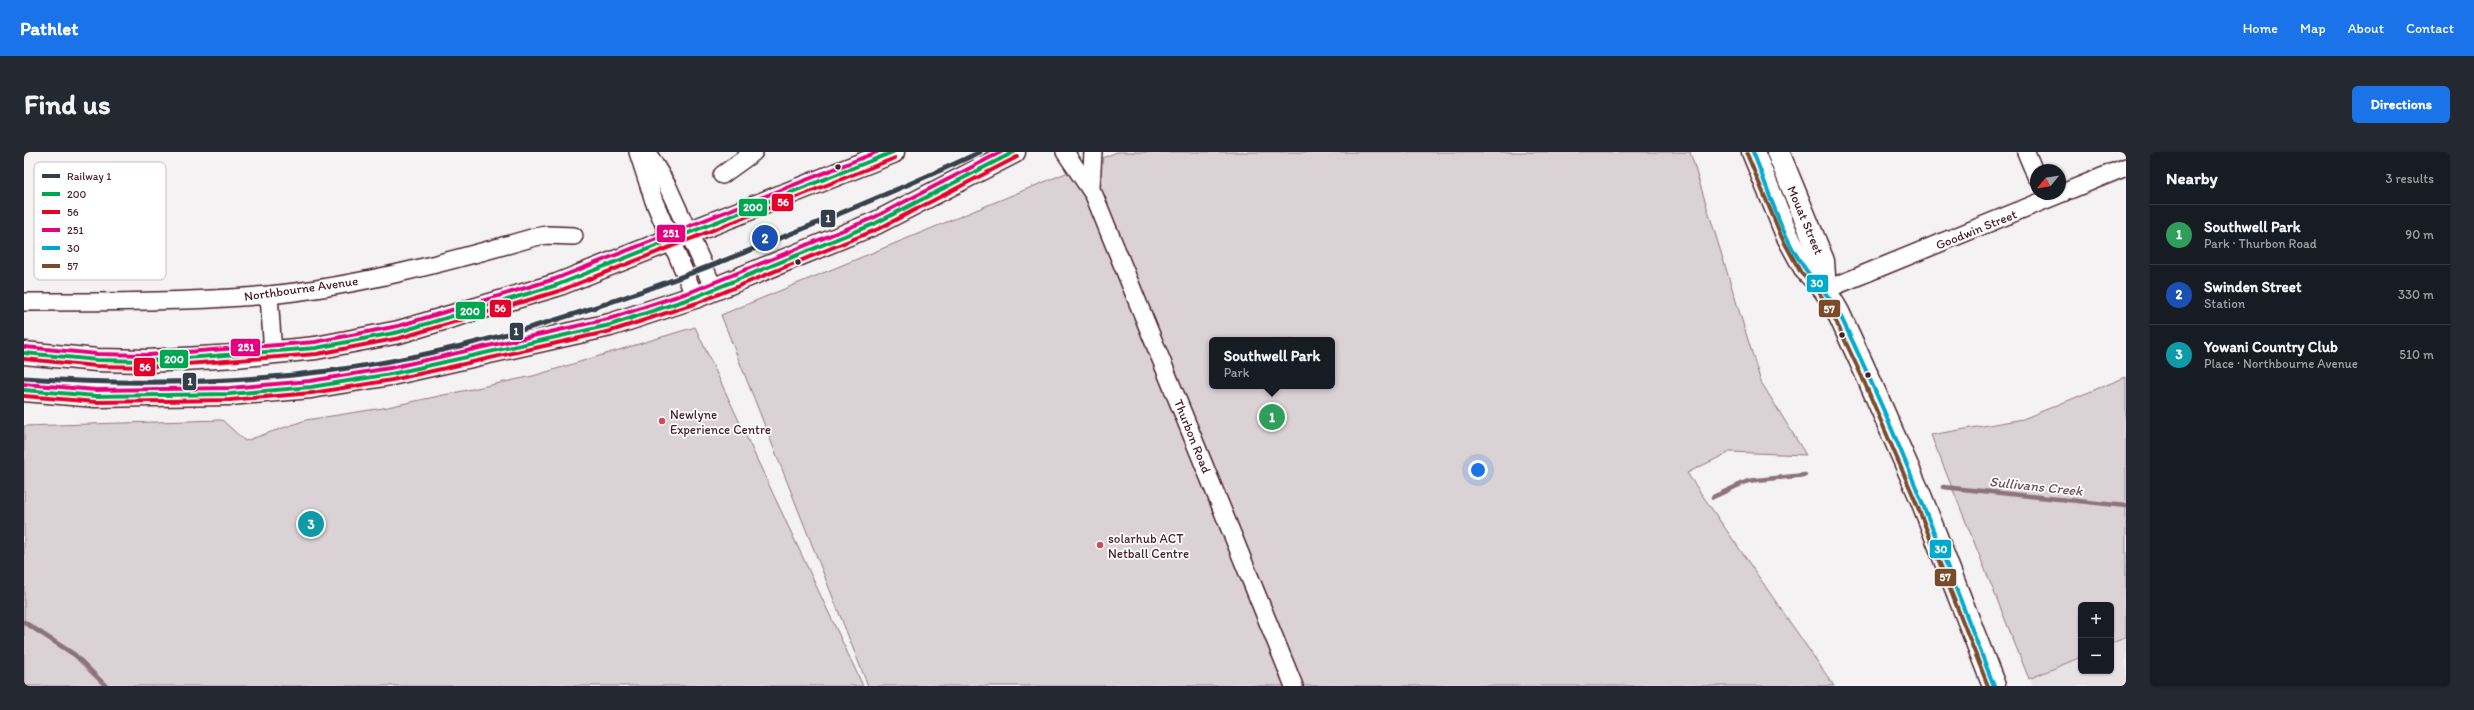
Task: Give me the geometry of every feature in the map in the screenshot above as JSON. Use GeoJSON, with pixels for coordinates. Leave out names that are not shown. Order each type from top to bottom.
{"type":"FeatureCollection","features":[{"type":"Feature","properties":{"kind":"main road"},"geometry":{"type":"LineString","coordinates":[[24,352],[97,360],[148,360],[273,354],[369,339],[451,318],[557,285],[893,152]]}},
{"type":"Feature","properties":{"kind":"main road"},"geometry":{"type":"LineString","coordinates":[[24,390],[96,396],[142,396],[230,394],[311,387],[391,374],[610,325],[704,293],[876,224],[1014,152]]}},
{"type":"Feature","properties":{"kind":"main road","name":"Mouat Street"},"geometry":{"type":"LineString","coordinates":[[1753,152],[1786,236],[1806,270],[1824,290],[1838,312],[1910,471],[1994,686]]}},
{"type":"Feature","properties":{"kind":"main road","name":"Mouat Street"},"geometry":{"type":"LineString","coordinates":[[1778,152],[1823,261],[1824,290]]}},
{"type":"Feature","properties":{"kind":"street"},"geometry":{"type":"LineString","coordinates":[[638,152],[654,201],[680,237]]}},
{"type":"Feature","properties":{"kind":"street"},"geometry":{"type":"LineString","coordinates":[[647,152],[668,187],[680,237],[704,293]]}},
{"type":"Feature","properties":{"kind":"street"},"geometry":{"type":"LineString","coordinates":[[722,175],[754,152]]}},
{"type":"Feature","properties":{"kind":"street","name":"Thurbon Road"},"geometry":{"type":"LineString","coordinates":[[1065,152],[1080,176],[1091,187],[1294,686]]}},
{"type":"Feature","properties":{"kind":"street","name":"Thurbon Road"},"geometry":{"type":"LineString","coordinates":[[1091,187],[1093,152]]}},
{"type":"Feature","properties":{"kind":"street"},"geometry":{"type":"LineString","coordinates":[[2026,152],[2031,164]]}},
{"type":"Feature","properties":{"kind":"street","name":"Goodwin Street"},"geometry":{"type":"LineString","coordinates":[[2066,189],[2126,167]]}},
{"type":"Feature","properties":{"kind":"street","name":"Goodwin Street"},"geometry":{"type":"LineString","coordinates":[[1824,290],[2037,200]]}},
{"type":"Feature","properties":{"kind":"street","name":"Northbourne Avenue"},"geometry":{"type":"LineString","coordinates":[[24,302],[155,302],[269,294],[414,269],[535,237],[547,235],[574,236]]}},
{"type":"Feature","properties":{"kind":"street"},"geometry":{"type":"LineString","coordinates":[[269,294],[273,354]]}},
{"type":"Feature","properties":{"kind":"shaded area"},"geometry":{"type":"Polygon","coordinates":[[[1117,152],[1690,152],[1761,382],[1806,455],[1730,452],[1687,473],[1834,686],[868,686],[721,315],[1117,152]]]}},
{"type":"Feature","properties":{"kind":"shaded area"},"geometry":{"type":"Polygon","coordinates":[[[695,327],[863,686],[24,686],[24,426],[222,420],[245,441],[306,420],[383,408],[533,376],[695,327]]]}},
{"type":"Feature","properties":{"kind":"shaded area"},"geometry":{"type":"Polygon","coordinates":[[[2126,377],[2126,637],[2114,643],[2114,602],[2078,602],[2078,658],[2029,679],[1931,435],[2023,419],[2126,377]]]}},
{"type":"Feature","properties":{"kind":"shaded area"},"geometry":{"type":"Polygon","coordinates":[[[2126,638],[2126,686],[2033,686],[2030,679],[2078,659],[2078,674],[2114,674],[2114,644],[2126,638]]]}},
{"type":"Feature","properties":{"kind":"waterway","name":"Sullivans Creek"},"geometry":{"type":"LineString","coordinates":[[1713,497],[1748,481],[1805,475]]}},
{"type":"Feature","properties":{"kind":"waterway","name":"Sullivans Creek"},"geometry":{"type":"LineString","coordinates":[[1943,487],[2126,506]]}},
{"type":"Feature","properties":{"kind":"waterway","name":"Sullivans Creek"},"geometry":{"type":"LineString","coordinates":[[24,622],[75,655],[106,686]]}},
{"type":"Feature","properties":{"kind":"rail line","name":"1"},"geometry":{"type":"LineString","coordinates":[[24,378],[100,382],[176,382],[252,379],[328,371],[387,362],[445,350],[560,319],[672,280],[783,237],[931,175],[980,152]]}},
{"type":"Feature","properties":{"kind":"transit line","name":"251"},"geometry":{"type":"LineString","coordinates":[[25,347],[97,354],[148,355],[315,342],[398,326],[555,279],[877,152]]}},
{"type":"Feature","properties":{"kind":"transit line","name":"200"},"geometry":{"type":"LineString","coordinates":[[24,353],[97,360],[148,361],[316,348],[399,332],[557,285],[893,152]]}},
{"type":"Feature","properties":{"kind":"transit line","name":"251"},"geometry":{"type":"LineString","coordinates":[[24,384],[96,390],[230,388],[310,381],[390,368],[608,319],[693,291],[873,218],[1001,152]]}},
{"type":"Feature","properties":{"kind":"transit line","name":"200"},"geometry":{"type":"LineString","coordinates":[[24,390],[96,396],[230,394],[311,387],[391,374],[610,325],[695,297],[876,223],[1014,152]]}},
{"type":"Feature","properties":{"kind":"transit line","name":"30"},"geometry":{"type":"LineString","coordinates":[[1753,152],[1789,243],[1806,270],[1835,306],[1861,359],[1901,451],[1994,686]]}},
{"type":"Feature","properties":{"kind":"transit line","name":"57"},"geometry":{"type":"LineString","coordinates":[[1747,154],[1782,238],[1801,273],[1820,294],[1833,315],[1862,377],[1915,500],[1988,686]]}},
{"type":"Feature","properties":{"kind":"transit line","name":"56"},"geometry":{"type":"LineString","coordinates":[[24,396],[96,402],[230,400],[312,393],[392,380],[611,331],[697,303],[878,229],[1017,157]]}},
{"type":"Feature","properties":{"kind":"transit line","name":"56"},"geometry":{"type":"LineString","coordinates":[[24,359],[96,366],[148,367],[317,354],[400,338],[559,291],[895,158]]}},
{"type":"Feature","properties":{"kind":"place","name":"Swinden Street"},"geometry":{"type":"Point","coordinates":[765,238]}},
{"type":"Feature","properties":{"kind":"place","name":"Southwell Park"},"geometry":{"type":"Point","coordinates":[1272,417]}},
{"type":"Feature","properties":{"kind":"place","name":"Newlyne Experience Centre"},"geometry":{"type":"Point","coordinates":[662,421]}},
{"type":"Feature","properties":{"kind":"place","name":"Yowani Country Club"},"geometry":{"type":"Point","coordinates":[311,524]}},
{"type":"Feature","properties":{"kind":"place","name":"solarhub ACT Netball Centre"},"geometry":{"type":"Point","coordinates":[1100,545]}}]}
